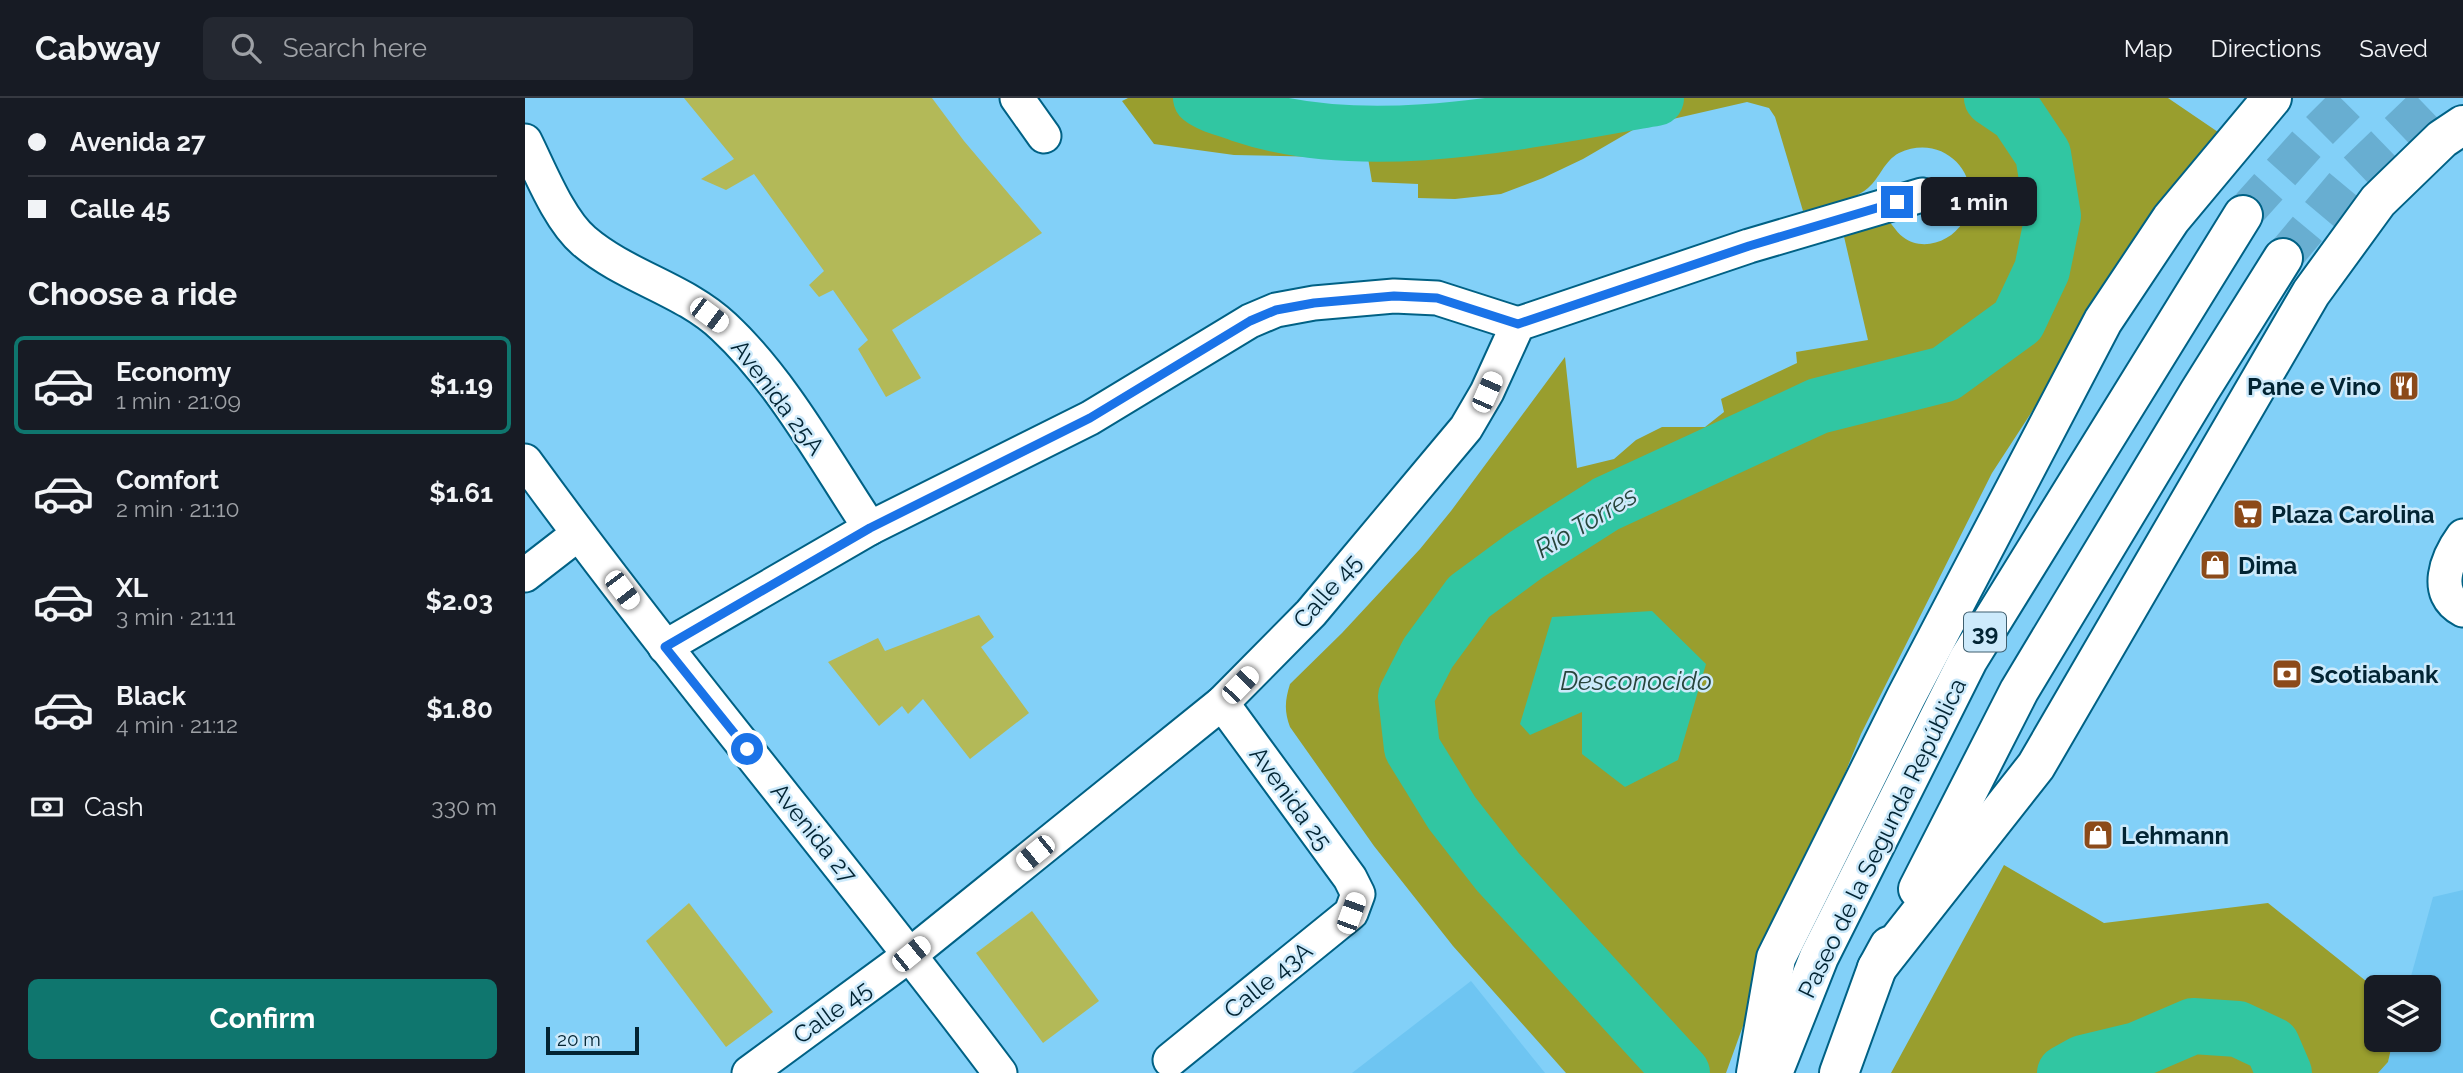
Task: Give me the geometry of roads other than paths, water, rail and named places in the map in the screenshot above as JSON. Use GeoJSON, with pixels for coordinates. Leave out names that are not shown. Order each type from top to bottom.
{"type":"FeatureCollection","features":[{"type":"Feature","properties":{"kind":"highway"},"geometry":{"type":"LineString","coordinates":[[1756,1073],[1776,958],[1906,697],[2097,334],[2171,219],[2272,98]]}},
{"type":"Feature","properties":{"kind":"highway"},"geometry":{"type":"LineString","coordinates":[[1877,968],[2036,765],[2311,293],[2378,201],[2442,139],[2463,125]]}},
{"type":"Feature","properties":{"kind":"highway","name":"Paseo de la Segunda República"},"geometry":{"type":"LineString","coordinates":[[1773,1073],[1819,957],[1968,660],[2243,215]]}},
{"type":"Feature","properties":{"kind":"highway","name":"39"},"geometry":{"type":"LineString","coordinates":[[1839,1073],[1877,968],[2019,691],[2283,258]]}},
{"type":"Feature","properties":{"kind":"street"},"geometry":{"type":"LineString","coordinates":[[1017,98],[1044,136]]}},
{"type":"Feature","properties":{"kind":"street","name":"Avenida 25A"},"geometry":{"type":"LineString","coordinates":[[525,141],[566,219],[582,240],[610,259],[697,306],[722,324],[744,346],[770,378],[870,528]]}},
{"type":"Feature","properties":{"kind":"street"},"geometry":{"type":"LineString","coordinates":[[665,647],[870,528],[1090,418],[1250,321],[1276,310],[1314,303],[1394,296],[1437,298],[1518,324],[1749,246],[1921,195]]}},
{"type":"Feature","properties":{"kind":"street","name":"Calle 45"},"geometry":{"type":"LineString","coordinates":[[749,1073],[911,954],[1222,703],[1311,613],[1466,428],[1487,392],[1518,324]]}},
{"type":"Feature","properties":{"kind":"street","name":"Avenida 27"},"geometry":{"type":"LineString","coordinates":[[525,461],[665,647],[911,954],[1000,1073]]}},
{"type":"Feature","properties":{"kind":"street"},"geometry":{"type":"LineString","coordinates":[[525,575],[578,534]]}},
{"type":"Feature","properties":{"kind":"street"},"geometry":{"type":"LineString","coordinates":[[2463,536],[2444,578],[2449,598],[2463,610]]}},
{"type":"Feature","properties":{"kind":"street","name":"Avenida 25"},"geometry":{"type":"LineString","coordinates":[[1222,703],[1350,878],[1358,894]]}},
{"type":"Feature","properties":{"kind":"street","name":"Calle 43A"},"geometry":{"type":"LineString","coordinates":[[1170,1060],[1351,913],[1358,894]]}},
{"type":"Feature","properties":{"kind":"water","name":"Desconocido"},"geometry":{"type":"Polygon","coordinates":[[[1652,611],[1706,664],[1678,760],[1625,787],[1582,754],[1582,712],[1530,735],[1520,724],[1552,617],[1652,611]]]}},
{"type":"Feature","properties":{"kind":"waterway","name":"Río Torres"},"geometry":{"type":"LineString","coordinates":[[1201,98],[1240,114],[1289,127],[1340,133],[1393,134],[1501,124],[1656,98]]}},
{"type":"Feature","properties":{"kind":"waterway","name":"Río Torres"},"geometry":{"type":"LineString","coordinates":[[1682,1073],[1498,872],[1452,813],[1412,748],[1406,696],[1428,653],[1469,597],[1526,555],[1606,504],[1818,406],[1945,374],[2018,321],[2042,270],[2053,216],[2043,154],[2017,115],[1992,98]]}},
{"type":"Feature","properties":{"kind":"waterway","name":"Río Torres"},"geometry":{"type":"LineString","coordinates":[[2065,1073],[2083,1063],[2137,1050],[2193,1026],[2238,1029],[2272,1045],[2284,1073]]}},
{"type":"Feature","properties":{"kind":"tunnel"},"geometry":{"type":"LineString","coordinates":[[2243,215],[2352,98]]}},
{"type":"Feature","properties":{"kind":"tunnel"},"geometry":{"type":"LineString","coordinates":[[2283,258],[2350,178],[2433,98]]}},
{"type":"Feature","properties":{"kind":"place","name":"Pane e Vino"},"geometry":{"type":"Point","coordinates":[2404,386]}},
{"type":"Feature","properties":{"kind":"place","name":"Plaza Carolina"},"geometry":{"type":"Point","coordinates":[2248,514]}},
{"type":"Feature","properties":{"kind":"place","name":"Dima"},"geometry":{"type":"Point","coordinates":[2215,565]}},
{"type":"Feature","properties":{"kind":"place","name":"Scotiabank"},"geometry":{"type":"Point","coordinates":[2287,674]}},
{"type":"Feature","properties":{"kind":"place","name":"Lehmann"},"geometry":{"type":"Point","coordinates":[2098,835]}}]}
